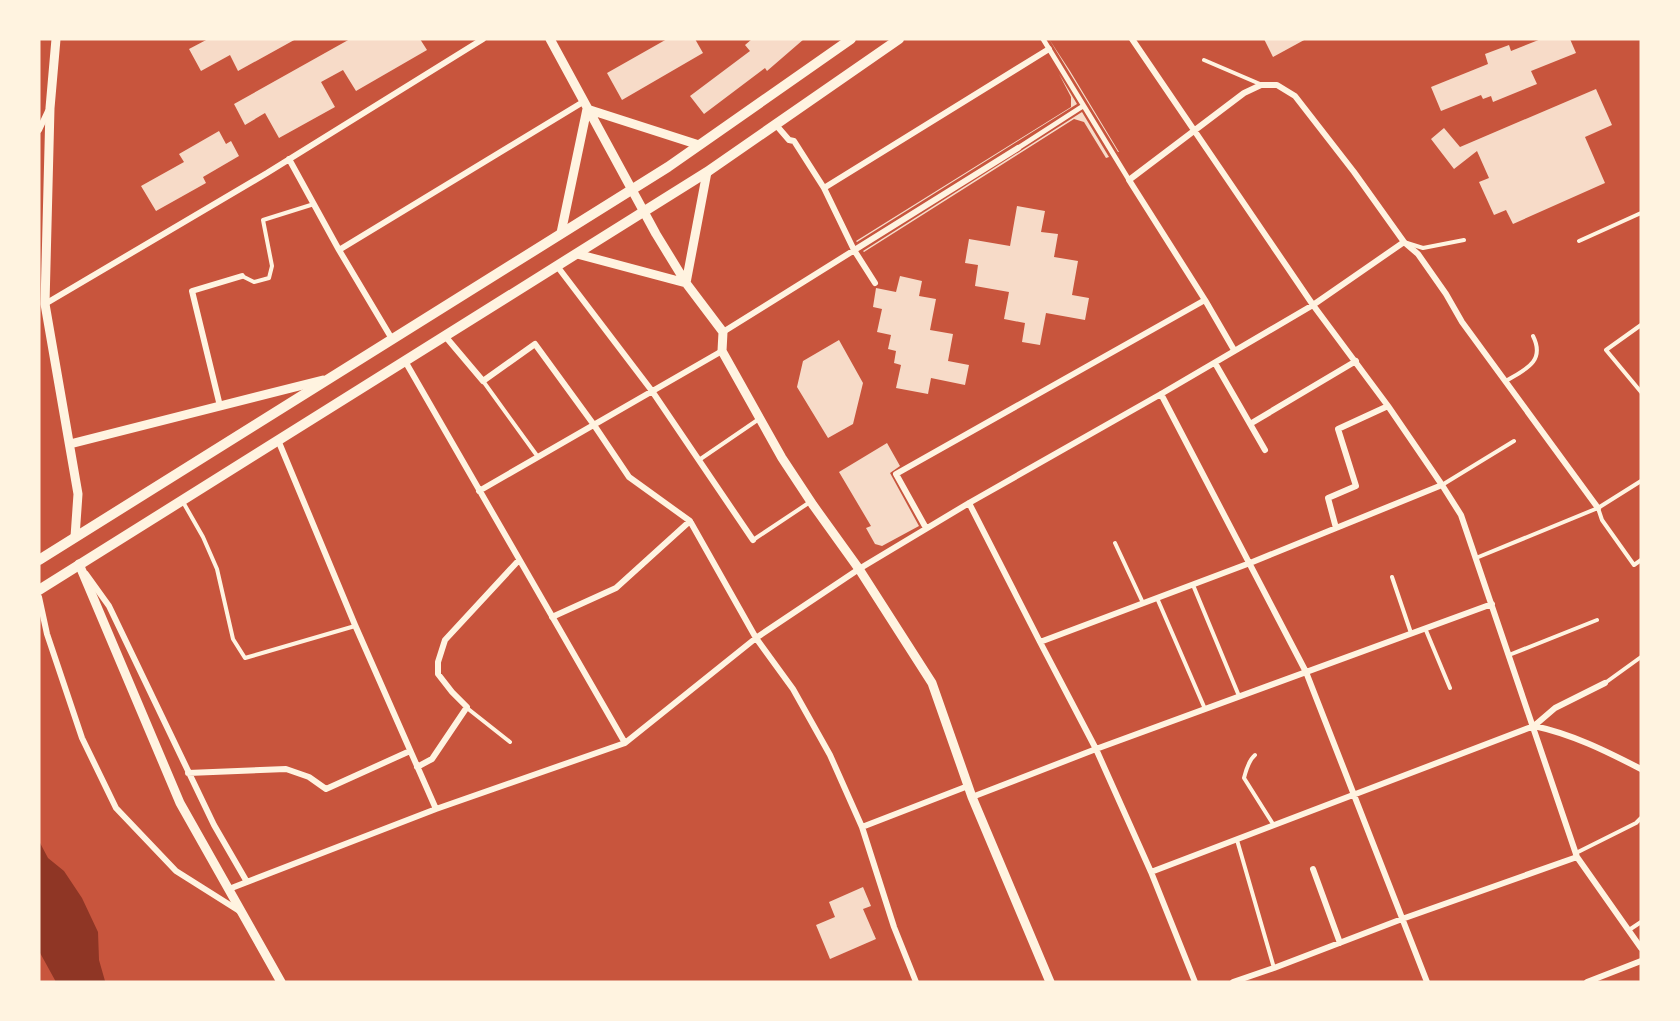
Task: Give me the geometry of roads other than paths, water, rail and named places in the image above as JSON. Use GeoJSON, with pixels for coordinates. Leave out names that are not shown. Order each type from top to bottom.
{"type":"FeatureCollection","features":[{"type":"Feature","properties":{"kind":"main road"},"geometry":{"type":"LineString","coordinates":[[39,560],[631,189],[699,145],[851,39]]}},
{"type":"Feature","properties":{"kind":"main road"},"geometry":{"type":"LineString","coordinates":[[39,590],[707,172],[899,39]]}},
{"type":"Feature","properties":{"kind":"street"},"geometry":{"type":"LineString","coordinates":[[56,39],[50,108],[45,304],[78,494],[75,537]]}},
{"type":"Feature","properties":{"kind":"street"},"geometry":{"type":"LineString","coordinates":[[45,304],[290,159],[483,39]]}},
{"type":"Feature","properties":{"kind":"street"},"geometry":{"type":"LineString","coordinates":[[550,39],[644,212],[686,283],[723,332],[722,351],[782,458],[859,569],[932,684],[972,797],[1050,982]]}},
{"type":"Feature","properties":{"kind":"street"},"geometry":{"type":"LineString","coordinates":[[1043,39],[1234,350]]}},
{"type":"Feature","properties":{"kind":"street"},"geometry":{"type":"LineString","coordinates":[[1132,39],[1313,305],[1388,406],[1461,515],[1577,855],[1641,948]]}},
{"type":"Feature","properties":{"kind":"street"},"geometry":{"type":"LineString","coordinates":[[824,188],[1049,50]]}},
{"type":"Feature","properties":{"kind":"street"},"geometry":{"type":"LineString","coordinates":[[1129,180],[1244,93],[1261,85],[1277,86],[1294,96],[1354,172],[1404,242],[1418,254],[1462,322],[1598,508]]}},
{"type":"Feature","properties":{"kind":"street"},"geometry":{"type":"LineString","coordinates":[[561,232],[585,105]]}},
{"type":"Feature","properties":{"kind":"street"},"geometry":{"type":"LineString","coordinates":[[339,250],[585,105],[699,145]]}},
{"type":"Feature","properties":{"kind":"street"},"geometry":{"type":"LineString","coordinates":[[723,332],[1083,106]]}},
{"type":"Feature","properties":{"kind":"street"},"geometry":{"type":"LineString","coordinates":[[39,130],[50,108]]}},
{"type":"Feature","properties":{"kind":"street"},"geometry":{"type":"LineString","coordinates":[[776,125],[789,140],[794,141],[824,188],[854,250],[875,283]]}},
{"type":"Feature","properties":{"kind":"street"},"geometry":{"type":"LineString","coordinates":[[290,159],[339,250],[392,339]]}},
{"type":"Feature","properties":{"kind":"street"},"geometry":{"type":"LineString","coordinates":[[686,283],[707,172]]}},
{"type":"Feature","properties":{"kind":"street"},"geometry":{"type":"LineString","coordinates":[[229,889],[436,809],[625,743],[756,638],[859,569],[1313,305],[1404,242]]}},
{"type":"Feature","properties":{"kind":"street"},"geometry":{"type":"LineString","coordinates":[[577,254],[686,283]]}},
{"type":"Feature","properties":{"kind":"street"},"geometry":{"type":"LineString","coordinates":[[557,266],[652,391],[753,540]]}},
{"type":"Feature","properties":{"kind":"street"},"geometry":{"type":"LineString","coordinates":[[220,406],[192,291],[242,276]]}},
{"type":"Feature","properties":{"kind":"street"},"geometry":{"type":"LineString","coordinates":[[926,528],[896,474],[1205,300]]}},
{"type":"Feature","properties":{"kind":"street"},"geometry":{"type":"LineString","coordinates":[[445,336],[483,381],[535,344],[629,477],[690,520],[756,638],[793,689],[830,755],[862,827],[894,927],[916,982]]}},
{"type":"Feature","properties":{"kind":"street"},"geometry":{"type":"LineString","coordinates":[[479,490],[722,351]]}},
{"type":"Feature","properties":{"kind":"street"},"geometry":{"type":"LineString","coordinates":[[405,361],[625,743]]}},
{"type":"Feature","properties":{"kind":"street"},"geometry":{"type":"LineString","coordinates":[[1250,424],[1356,362]]}},
{"type":"Feature","properties":{"kind":"street"},"geometry":{"type":"LineString","coordinates":[[1215,363],[1265,450]]}},
{"type":"Feature","properties":{"kind":"street"},"geometry":{"type":"LineString","coordinates":[[70,444],[327,379]]}},
{"type":"Feature","properties":{"kind":"street"},"geometry":{"type":"LineString","coordinates":[[1161,394],[1306,672],[1427,982]]}},
{"type":"Feature","properties":{"kind":"street"},"geometry":{"type":"LineString","coordinates":[[1336,528],[1328,498],[1356,486],[1338,429],[1388,406]]}},
{"type":"Feature","properties":{"kind":"street"},"geometry":{"type":"LineString","coordinates":[[278,440],[355,625],[436,809]]}},
{"type":"Feature","properties":{"kind":"street"},"geometry":{"type":"LineString","coordinates":[[1040,642],[1251,563],[1442,485]]}},
{"type":"Feature","properties":{"kind":"street"},"geometry":{"type":"LineString","coordinates":[[969,503],[1096,748],[1151,872],[1196,982]]}},
{"type":"Feature","properties":{"kind":"street"},"geometry":{"type":"LineString","coordinates":[[552,617],[616,588],[690,520]]}},
{"type":"Feature","properties":{"kind":"street"},"geometry":{"type":"LineString","coordinates":[[417,767],[432,759],[466,707],[438,674],[438,662],[445,640],[519,560]]}},
{"type":"Feature","properties":{"kind":"street"},"geometry":{"type":"LineString","coordinates":[[80,564],[109,606],[188,773],[214,825],[247,882]]}},
{"type":"Feature","properties":{"kind":"street"},"geometry":{"type":"LineString","coordinates":[[80,564],[180,803],[280,982]]}},
{"type":"Feature","properties":{"kind":"street"},"geometry":{"type":"LineString","coordinates":[[39,597],[47,634],[82,738],[116,808],[176,871],[242,913]]}},
{"type":"Feature","properties":{"kind":"street"},"geometry":{"type":"LineString","coordinates":[[972,797],[1096,748],[1492,604]]}},
{"type":"Feature","properties":{"kind":"street"},"geometry":{"type":"LineString","coordinates":[[1151,872],[1353,793],[1534,726],[1555,708],[1605,682]]}},
{"type":"Feature","properties":{"kind":"street"},"geometry":{"type":"LineString","coordinates":[[1534,726],[1575,738],[1641,769]]}},
{"type":"Feature","properties":{"kind":"street"},"geometry":{"type":"LineString","coordinates":[[188,773],[286,769],[309,777],[326,789],[410,751]]}},
{"type":"Feature","properties":{"kind":"street"},"geometry":{"type":"LineString","coordinates":[[862,827],[968,786]]}},
{"type":"Feature","properties":{"kind":"street"},"geometry":{"type":"LineString","coordinates":[[1233,982],[1577,855]]}},
{"type":"Feature","properties":{"kind":"street"},"geometry":{"type":"LineString","coordinates":[[1313,869],[1340,943]]}},
{"type":"Feature","properties":{"kind":"street"},"geometry":{"type":"LineString","coordinates":[[1587,982],[1641,961]]}},
{"type":"Feature","properties":{"kind":"lane"},"geometry":{"type":"LineString","coordinates":[[1204,60],[1261,85]]}},
{"type":"Feature","properties":{"kind":"lane"},"geometry":{"type":"LineString","coordinates":[[242,276],[254,282],[269,278],[272,266],[263,220],[314,204]]}},
{"type":"Feature","properties":{"kind":"lane"},"geometry":{"type":"LineString","coordinates":[[1579,240],[1641,213]]}},
{"type":"Feature","properties":{"kind":"lane"},"geometry":{"type":"LineString","coordinates":[[1404,242],[1423,248],[1464,240]]}},
{"type":"Feature","properties":{"kind":"lane"},"geometry":{"type":"LineString","coordinates":[[1641,325],[1606,350],[1641,392]]}},
{"type":"Feature","properties":{"kind":"lane"},"geometry":{"type":"LineString","coordinates":[[1506,381],[1532,365],[1537,353],[1537,345],[1533,336]]}},
{"type":"Feature","properties":{"kind":"lane"},"geometry":{"type":"LineString","coordinates":[[483,381],[538,457]]}},
{"type":"Feature","properties":{"kind":"lane"},"geometry":{"type":"LineString","coordinates":[[699,460],[760,419]]}},
{"type":"Feature","properties":{"kind":"lane"},"geometry":{"type":"LineString","coordinates":[[1442,485],[1514,441]]}},
{"type":"Feature","properties":{"kind":"lane"},"geometry":{"type":"LineString","coordinates":[[1476,558],[1598,508],[1641,481]]}},
{"type":"Feature","properties":{"kind":"lane"},"geometry":{"type":"LineString","coordinates":[[182,500],[204,537],[217,568],[233,639],[245,658],[355,625]]}},
{"type":"Feature","properties":{"kind":"lane"},"geometry":{"type":"LineString","coordinates":[[753,540],[811,502]]}},
{"type":"Feature","properties":{"kind":"lane"},"geometry":{"type":"LineString","coordinates":[[1598,508],[1602,520],[1634,566],[1641,561]]}},
{"type":"Feature","properties":{"kind":"lane"},"geometry":{"type":"LineString","coordinates":[[1115,543],[1143,603]]}},
{"type":"Feature","properties":{"kind":"lane"},"geometry":{"type":"LineString","coordinates":[[1392,577],[1412,633]]}},
{"type":"Feature","properties":{"kind":"lane"},"geometry":{"type":"LineString","coordinates":[[1193,585],[1239,696]]}},
{"type":"Feature","properties":{"kind":"lane"},"geometry":{"type":"LineString","coordinates":[[1157,598],[1205,709]]}},
{"type":"Feature","properties":{"kind":"lane"},"geometry":{"type":"LineString","coordinates":[[1509,655],[1597,620]]}},
{"type":"Feature","properties":{"kind":"lane"},"geometry":{"type":"LineString","coordinates":[[1425,628],[1450,688]]}},
{"type":"Feature","properties":{"kind":"lane"},"geometry":{"type":"LineString","coordinates":[[1605,682],[1641,657]]}},
{"type":"Feature","properties":{"kind":"lane"},"geometry":{"type":"LineString","coordinates":[[466,707],[510,742]]}},
{"type":"Feature","properties":{"kind":"lane"},"geometry":{"type":"LineString","coordinates":[[1256,755],[1253,756],[1244,778],[1273,825]]}},
{"type":"Feature","properties":{"kind":"lane"},"geometry":{"type":"LineString","coordinates":[[1577,855],[1636,823],[1641,818]]}},
{"type":"Feature","properties":{"kind":"lane"},"geometry":{"type":"LineString","coordinates":[[1636,823],[1641,827]]}},
{"type":"Feature","properties":{"kind":"lane"},"geometry":{"type":"LineString","coordinates":[[1236,839],[1274,968]]}},
{"type":"Feature","properties":{"kind":"lane"},"geometry":{"type":"LineString","coordinates":[[1629,930],[1641,922]]}}]}
